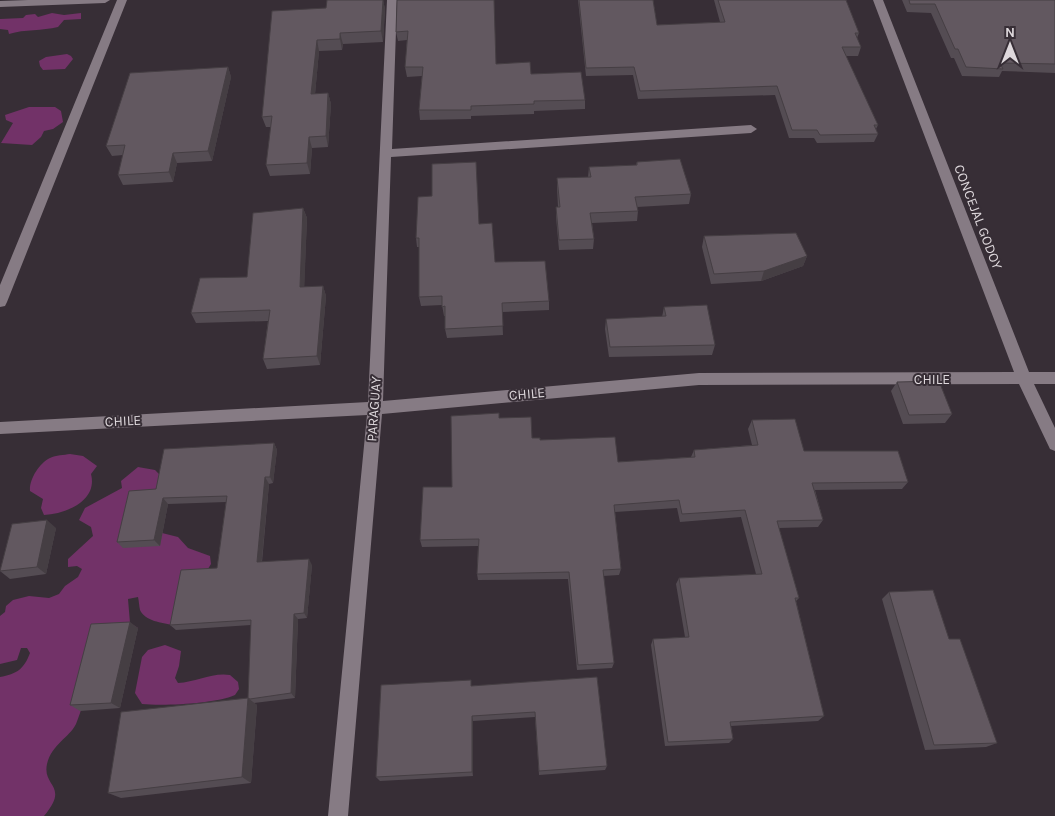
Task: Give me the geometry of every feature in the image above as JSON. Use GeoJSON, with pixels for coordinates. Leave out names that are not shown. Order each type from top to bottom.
{"type":"FeatureCollection","features":[{"type":"Feature","properties":{"kind":"street"},"geometry":{"type":"LineString","coordinates":[[0,4],[105,0]]}},
{"type":"Feature","properties":{"kind":"street"},"geometry":{"type":"LineString","coordinates":[[0,302],[122,0]]}},
{"type":"Feature","properties":{"kind":"street","name":"PARAGUAY"},"geometry":{"type":"LineString","coordinates":[[338,816],[375,408],[392,0]]}},
{"type":"Feature","properties":{"kind":"street","name":"CONCEJAL GODOY"},"geometry":{"type":"LineString","coordinates":[[878,0],[1024,378],[1055,444]]}},
{"type":"Feature","properties":{"kind":"street"},"geometry":{"type":"LineString","coordinates":[[387,153],[751,129]]}},
{"type":"Feature","properties":{"kind":"street","name":"CHILE"},"geometry":{"type":"LineString","coordinates":[[0,428],[375,408],[699,379],[1055,378]]}},
{"type":"Feature","properties":{"kind":"shaded area"},"geometry":{"type":"Polygon","coordinates":[[[52,13],[64,15],[81,13],[81,19],[64,20],[58,27],[9,34],[8,30],[0,29],[0,19],[23,18],[26,15],[35,14],[38,17],[52,13]]]}},
{"type":"Feature","properties":{"kind":"shaded area"},"geometry":{"type":"Polygon","coordinates":[[[67,54],[73,59],[65,69],[43,70],[40,66],[39,61],[46,57],[67,54]]]}},
{"type":"Feature","properties":{"kind":"shaded area"},"geometry":{"type":"Polygon","coordinates":[[[29,107],[55,107],[61,111],[63,122],[53,129],[44,131],[41,137],[32,145],[1,143],[13,123],[6,120],[5,115],[29,107]]]}},
{"type":"Feature","properties":{"kind":"shaded area"},"geometry":{"type":"Polygon","coordinates":[[[70,454],[83,456],[97,466],[91,474],[90,492],[85,499],[70,509],[44,515],[41,508],[43,499],[30,491],[33,477],[46,460],[55,456],[70,454]]]}},
{"type":"Feature","properties":{"kind":"shaded area"},"geometry":{"type":"Polygon","coordinates":[[[138,467],[155,470],[161,476],[155,497],[162,533],[178,537],[188,548],[210,556],[211,564],[173,625],[154,621],[142,614],[138,597],[128,599],[130,623],[138,628],[100,631],[80,714],[73,729],[53,751],[47,764],[48,777],[55,792],[55,798],[51,806],[44,816],[0,816],[0,677],[19,670],[30,653],[27,648],[21,648],[17,660],[0,664],[0,616],[5,612],[6,606],[13,600],[29,596],[49,598],[59,594],[65,586],[78,577],[82,569],[77,566],[68,567],[68,559],[93,536],[91,527],[79,520],[85,508],[122,488],[121,481],[138,467]]]}},
{"type":"Feature","properties":{"kind":"shaded area"},"geometry":{"type":"Polygon","coordinates":[[[165,645],[181,651],[175,678],[178,683],[224,674],[230,675],[238,682],[239,689],[235,695],[203,702],[163,705],[142,704],[135,693],[142,657],[148,650],[165,645]]]}},
{"type":"Feature","properties":{"kind":"building"},"geometry":{"type":"Polygon","coordinates":[[[327,0],[383,0],[381,31],[340,33],[340,39],[317,40],[311,94],[328,93],[326,136],[309,137],[307,163],[266,165],[272,116],[262,117],[272,11],[326,8],[327,0]]]}},
{"type":"Feature","properties":{"kind":"building"},"geometry":{"type":"Polygon","coordinates":[[[397,0],[494,0],[496,64],[530,62],[531,74],[581,72],[585,100],[534,101],[534,104],[471,106],[471,110],[419,110],[423,67],[405,67],[408,31],[396,32],[397,0]]]}},
{"type":"Feature","properties":{"kind":"building"},"geometry":{"type":"Polygon","coordinates":[[[579,0],[653,0],[657,25],[725,22],[718,0],[846,0],[859,33],[855,33],[861,47],[842,47],[878,125],[874,125],[878,134],[820,135],[817,130],[792,130],[777,86],[640,91],[634,67],[586,68],[579,0]]]}},
{"type":"Feature","properties":{"kind":"building"},"geometry":{"type":"Polygon","coordinates":[[[909,0],[1055,0],[1055,64],[1000,63],[1003,69],[966,67],[958,49],[955,49],[935,4],[910,4],[909,0]]]}},
{"type":"Feature","properties":{"kind":"building"},"geometry":{"type":"Polygon","coordinates":[[[228,67],[208,151],[173,153],[169,172],[118,175],[125,145],[106,146],[130,73],[228,67]]]}},
{"type":"Feature","properties":{"kind":"building"},"geometry":{"type":"Polygon","coordinates":[[[680,159],[691,194],[635,197],[638,211],[590,213],[594,239],[559,240],[556,207],[560,207],[557,178],[591,177],[589,167],[637,165],[637,162],[680,159]]]}},
{"type":"Feature","properties":{"kind":"building"},"geometry":{"type":"Polygon","coordinates":[[[476,162],[479,224],[492,223],[495,262],[545,261],[549,301],[502,303],[503,326],[445,329],[445,306],[442,307],[442,296],[419,297],[419,238],[416,238],[418,197],[432,196],[432,164],[476,162]]]}},
{"type":"Feature","properties":{"kind":"building"},"geometry":{"type":"Polygon","coordinates":[[[303,208],[300,287],[323,286],[317,356],[263,359],[270,310],[191,313],[200,278],[247,277],[253,213],[303,208]]]}},
{"type":"Feature","properties":{"kind":"building"},"geometry":{"type":"Polygon","coordinates":[[[796,233],[807,256],[764,271],[714,274],[704,236],[796,233]]]}},
{"type":"Feature","properties":{"kind":"building"},"geometry":{"type":"Polygon","coordinates":[[[707,305],[715,345],[610,347],[606,319],[666,316],[664,307],[707,305]]]}},
{"type":"Feature","properties":{"kind":"building"},"geometry":{"type":"Polygon","coordinates":[[[939,381],[952,414],[909,415],[897,382],[939,381]]]}},
{"type":"Feature","properties":{"kind":"building"},"geometry":{"type":"Polygon","coordinates":[[[499,413],[499,418],[531,417],[532,438],[540,438],[540,440],[615,437],[618,462],[695,457],[694,450],[758,445],[752,420],[795,419],[804,451],[898,451],[908,482],[812,483],[823,520],[777,521],[799,598],[795,598],[824,716],[730,722],[733,739],[668,742],[653,639],[689,637],[679,578],[762,574],[745,510],[682,514],[679,500],[614,505],[621,569],[603,570],[614,663],[578,665],[569,572],[477,574],[479,539],[420,540],[423,487],[452,487],[451,416],[499,413]]]}},
{"type":"Feature","properties":{"kind":"building"},"geometry":{"type":"Polygon","coordinates":[[[274,443],[270,477],[265,477],[257,562],[309,559],[304,613],[294,614],[291,693],[250,699],[248,698],[251,620],[170,625],[181,570],[217,568],[227,496],[163,498],[154,540],[117,542],[129,491],[156,489],[164,449],[274,443]]]}},
{"type":"Feature","properties":{"kind":"building"},"geometry":{"type":"Polygon","coordinates":[[[47,520],[37,567],[0,571],[12,524],[47,520]]]}},
{"type":"Feature","properties":{"kind":"building"},"geometry":{"type":"Polygon","coordinates":[[[933,590],[949,639],[960,639],[997,743],[934,745],[889,592],[933,590]]]}},
{"type":"Feature","properties":{"kind":"building"},"geometry":{"type":"Polygon","coordinates":[[[130,622],[111,703],[70,705],[91,624],[130,622]]]}},
{"type":"Feature","properties":{"kind":"building"},"geometry":{"type":"Polygon","coordinates":[[[597,677],[607,766],[539,771],[535,712],[472,716],[472,772],[376,777],[381,685],[471,680],[471,686],[597,677]]]}},
{"type":"Feature","properties":{"kind":"building"},"geometry":{"type":"Polygon","coordinates":[[[248,698],[242,777],[108,793],[121,712],[248,698]]]}}]}
